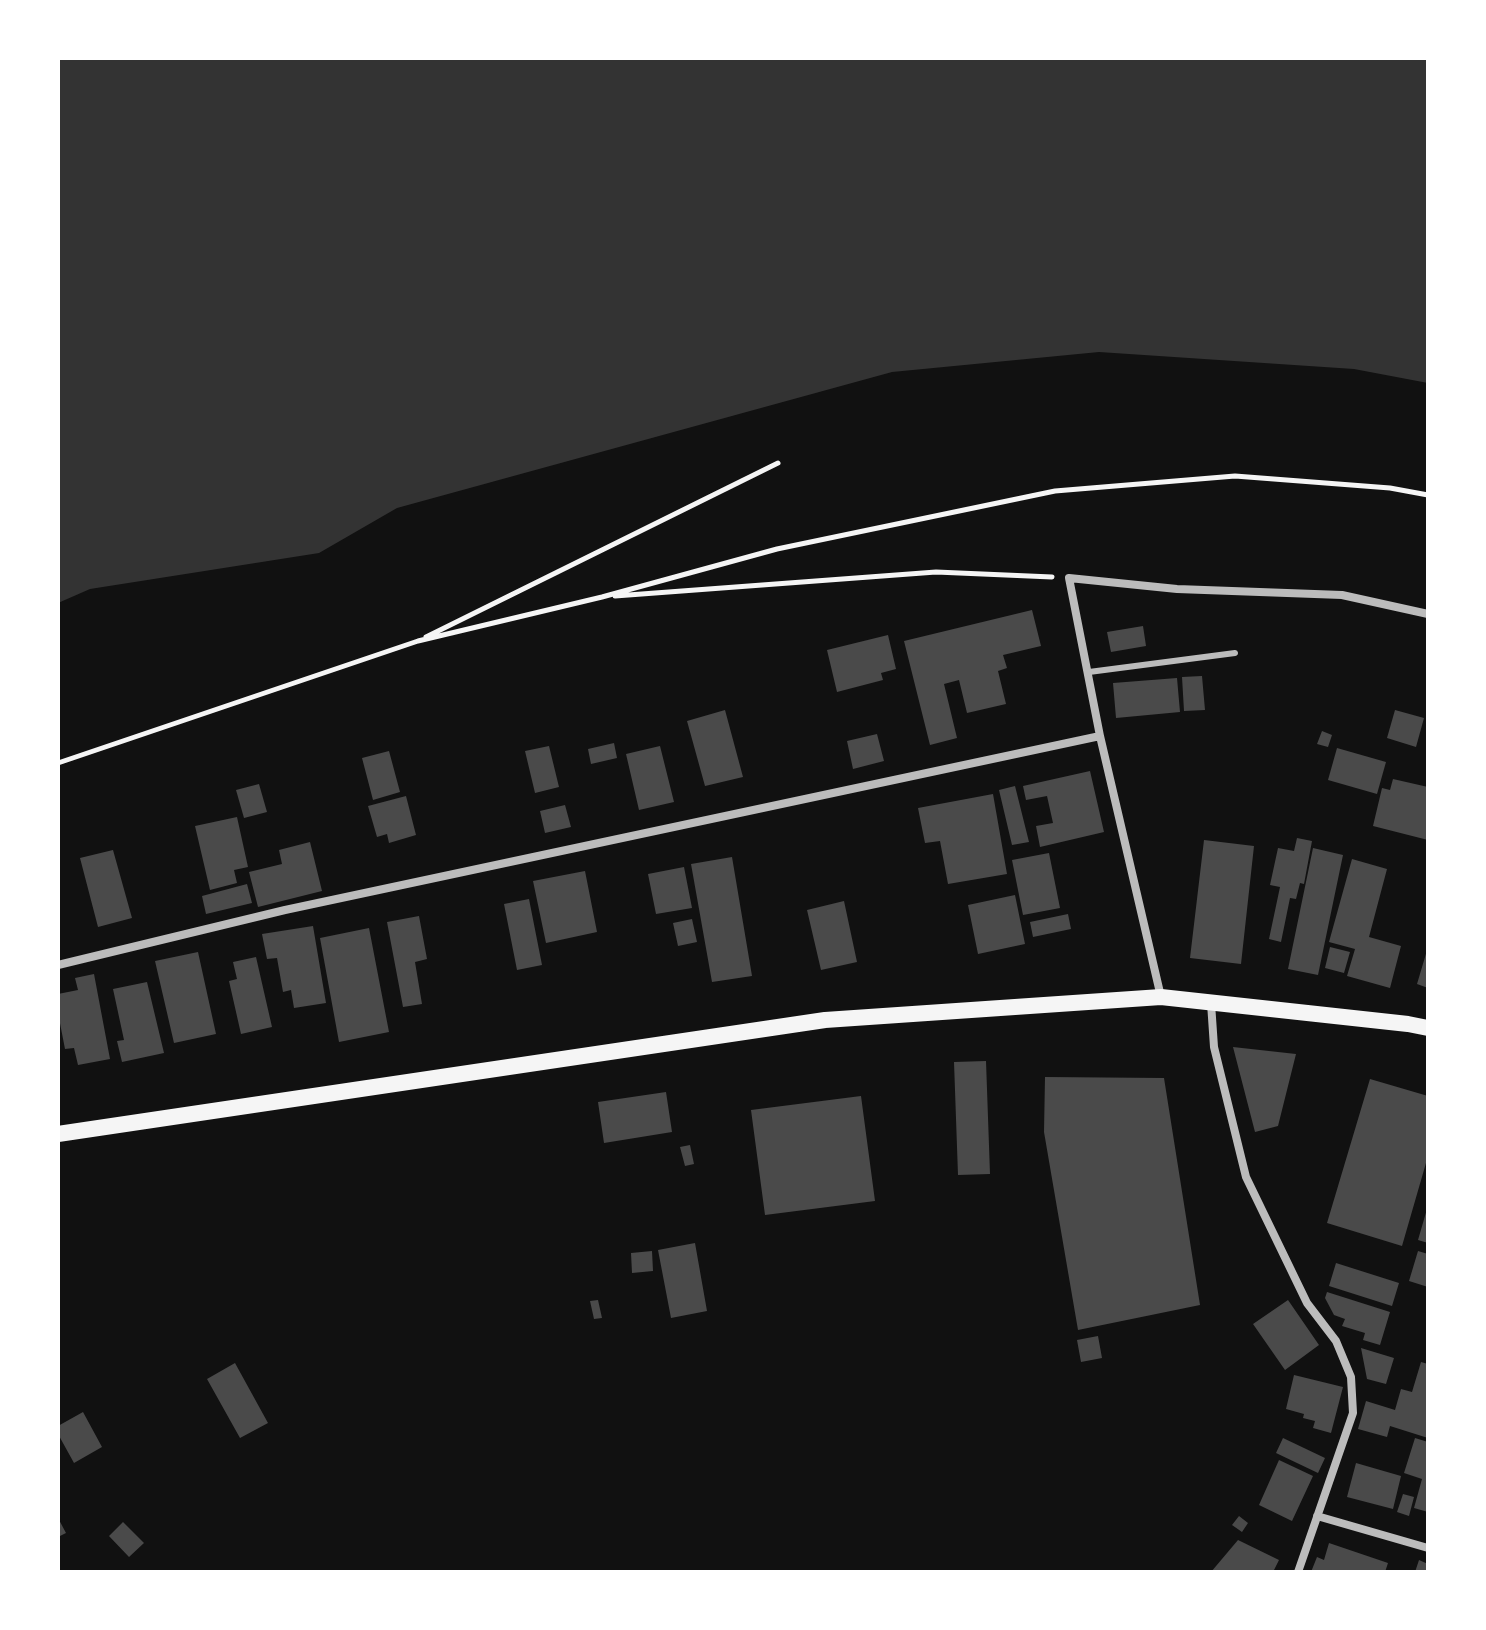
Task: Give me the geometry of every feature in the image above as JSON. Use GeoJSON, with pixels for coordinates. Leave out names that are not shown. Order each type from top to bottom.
{"type":"FeatureCollection","features":[{"type":"Feature","properties":{"kind":"main road"},"geometry":{"type":"LineString","coordinates":[[58,1134],[825,1020],[1161,997],[1428,1028]]}},
{"type":"Feature","properties":{"kind":"street"},"geometry":{"type":"LineString","coordinates":[[1161,997],[1100,736],[1069,578],[1177,589],[1342,595],[1428,614]]}},
{"type":"Feature","properties":{"kind":"street"},"geometry":{"type":"LineString","coordinates":[[58,965],[285,910],[1100,736]]}},
{"type":"Feature","properties":{"kind":"street"},"geometry":{"type":"LineString","coordinates":[[1211,1002],[1214,1047],[1246,1177],[1307,1303],[1336,1341],[1351,1377],[1353,1413],[1298,1572]]}},
{"type":"Feature","properties":{"kind":"street"},"geometry":{"type":"LineString","coordinates":[[1317,1516],[1428,1548]]}},
{"type":"Feature","properties":{"kind":"lane"},"geometry":{"type":"LineString","coordinates":[[1089,672],[1235,653]]}},
{"type":"Feature","properties":{"kind":"path"},"geometry":{"type":"LineString","coordinates":[[418,641],[778,463]]}},
{"type":"Feature","properties":{"kind":"path"},"geometry":{"type":"LineString","coordinates":[[58,763],[418,641],[602,597],[777,549],[1055,491],[1235,476],[1390,488],[1428,495]]}},
{"type":"Feature","properties":{"kind":"path"},"geometry":{"type":"LineString","coordinates":[[602,597],[936,572],[1069,578]]}},
{"type":"Feature","properties":{"kind":"shaded area"},"geometry":{"type":"Polygon","coordinates":[[[58,58],[1428,58],[1428,383],[1354,369],[1099,352],[892,372],[397,508],[319,553],[90,589],[58,603],[58,58]]]}},
{"type":"Feature","properties":{"kind":"building"},"geometry":{"type":"Polygon","coordinates":[[[1032,610],[1041,646],[1003,655],[1007,668],[998,671],[1006,704],[967,713],[959,680],[944,684],[957,738],[930,745],[904,641],[1032,610]]]}},
{"type":"Feature","properties":{"kind":"building"},"geometry":{"type":"Polygon","coordinates":[[[1143,626],[1146,646],[1111,652],[1107,632],[1143,626]]]}},
{"type":"Feature","properties":{"kind":"building"},"geometry":{"type":"Polygon","coordinates":[[[888,635],[896,669],[881,673],[883,680],[837,692],[827,650],[888,635]]]}},
{"type":"Feature","properties":{"kind":"building"},"geometry":{"type":"Polygon","coordinates":[[[1202,676],[1205,710],[1184,711],[1182,677],[1202,676]]]}},
{"type":"Feature","properties":{"kind":"building"},"geometry":{"type":"Polygon","coordinates":[[[1177,678],[1180,712],[1116,718],[1113,683],[1177,678]]]}},
{"type":"Feature","properties":{"kind":"building"},"geometry":{"type":"Polygon","coordinates":[[[725,710],[743,777],[705,786],[687,721],[725,710]]]}},
{"type":"Feature","properties":{"kind":"building"},"geometry":{"type":"Polygon","coordinates":[[[1395,710],[1424,718],[1416,747],[1387,738],[1395,710]]]}},
{"type":"Feature","properties":{"kind":"building"},"geometry":{"type":"Polygon","coordinates":[[[1322,731],[1332,735],[1328,747],[1317,744],[1322,731]]]}},
{"type":"Feature","properties":{"kind":"building"},"geometry":{"type":"Polygon","coordinates":[[[877,734],[884,761],[853,769],[847,741],[877,734]]]}},
{"type":"Feature","properties":{"kind":"building"},"geometry":{"type":"Polygon","coordinates":[[[614,743],[617,758],[591,764],[588,749],[614,743]]]}},
{"type":"Feature","properties":{"kind":"building"},"geometry":{"type":"Polygon","coordinates":[[[549,746],[559,787],[535,793],[525,751],[549,746]]]}},
{"type":"Feature","properties":{"kind":"building"},"geometry":{"type":"Polygon","coordinates":[[[660,746],[674,802],[639,810],[626,754],[660,746]]]}},
{"type":"Feature","properties":{"kind":"building"},"geometry":{"type":"Polygon","coordinates":[[[1337,748],[1386,762],[1377,794],[1328,780],[1337,748]]]}},
{"type":"Feature","properties":{"kind":"building"},"geometry":{"type":"Polygon","coordinates":[[[389,751],[400,792],[373,800],[362,758],[389,751]]]}},
{"type":"Feature","properties":{"kind":"building"},"geometry":{"type":"Polygon","coordinates":[[[1090,771],[1104,832],[1040,847],[1036,826],[1053,823],[1047,796],[1026,800],[1023,786],[1090,771]]]}},
{"type":"Feature","properties":{"kind":"building"},"geometry":{"type":"Polygon","coordinates":[[[1393,779],[1428,787],[1428,840],[1373,826],[1382,788],[1390,790],[1393,779]]]}},
{"type":"Feature","properties":{"kind":"building"},"geometry":{"type":"Polygon","coordinates":[[[259,784],[267,812],[244,818],[236,790],[259,784]]]}},
{"type":"Feature","properties":{"kind":"building"},"geometry":{"type":"Polygon","coordinates":[[[1015,786],[1029,842],[1012,845],[999,790],[1015,786]]]}},
{"type":"Feature","properties":{"kind":"building"},"geometry":{"type":"Polygon","coordinates":[[[993,794],[1007,874],[948,884],[940,841],[925,843],[918,808],[993,794]]]}},
{"type":"Feature","properties":{"kind":"building"},"geometry":{"type":"Polygon","coordinates":[[[406,796],[416,835],[389,843],[387,834],[377,837],[368,806],[406,796]]]}},
{"type":"Feature","properties":{"kind":"building"},"geometry":{"type":"Polygon","coordinates":[[[565,805],[571,827],[545,833],[540,811],[565,805]]]}},
{"type":"Feature","properties":{"kind":"building"},"geometry":{"type":"Polygon","coordinates":[[[237,817],[248,867],[234,870],[237,883],[210,890],[195,826],[237,817]]]}},
{"type":"Feature","properties":{"kind":"building"},"geometry":{"type":"Polygon","coordinates":[[[1297,838],[1312,841],[1304,884],[1300,883],[1296,899],[1290,898],[1281,942],[1269,939],[1280,887],[1270,885],[1278,848],[1294,851],[1297,838]]]}},
{"type":"Feature","properties":{"kind":"building"},"geometry":{"type":"Polygon","coordinates":[[[1204,840],[1254,846],[1241,964],[1190,958],[1204,840]]]}},
{"type":"Feature","properties":{"kind":"building"},"geometry":{"type":"Polygon","coordinates":[[[310,842],[322,891],[258,907],[249,872],[282,864],[279,850],[310,842]]]}},
{"type":"Feature","properties":{"kind":"building"},"geometry":{"type":"Polygon","coordinates":[[[1313,848],[1343,855],[1318,975],[1288,969],[1313,848]]]}},
{"type":"Feature","properties":{"kind":"building"},"geometry":{"type":"Polygon","coordinates":[[[113,850],[132,918],[98,927],[80,858],[113,850]]]}},
{"type":"Feature","properties":{"kind":"building"},"geometry":{"type":"Polygon","coordinates":[[[1049,853],[1060,908],[1023,915],[1012,860],[1049,853]]]}},
{"type":"Feature","properties":{"kind":"building"},"geometry":{"type":"Polygon","coordinates":[[[732,857],[752,976],[712,982],[691,864],[732,857]]]}},
{"type":"Feature","properties":{"kind":"building"},"geometry":{"type":"Polygon","coordinates":[[[1352,859],[1387,869],[1369,937],[1401,946],[1390,988],[1347,976],[1355,949],[1329,942],[1352,859]]]}},
{"type":"Feature","properties":{"kind":"building"},"geometry":{"type":"Polygon","coordinates":[[[684,867],[692,908],[656,914],[648,874],[684,867]]]}},
{"type":"Feature","properties":{"kind":"building"},"geometry":{"type":"Polygon","coordinates":[[[585,871],[597,932],[546,943],[533,881],[585,871]]]}},
{"type":"Feature","properties":{"kind":"building"},"geometry":{"type":"Polygon","coordinates":[[[247,884],[252,903],[206,914],[202,896],[247,884]]]}},
{"type":"Feature","properties":{"kind":"building"},"geometry":{"type":"Polygon","coordinates":[[[1015,895],[1025,944],[978,954],[968,905],[1015,895]]]}},
{"type":"Feature","properties":{"kind":"building"},"geometry":{"type":"Polygon","coordinates":[[[529,899],[542,965],[517,970],[504,904],[529,899]]]}},
{"type":"Feature","properties":{"kind":"building"},"geometry":{"type":"Polygon","coordinates":[[[844,901],[857,962],[821,970],[807,910],[844,901]]]}},
{"type":"Feature","properties":{"kind":"building"},"geometry":{"type":"Polygon","coordinates":[[[1068,914],[1071,929],[1033,937],[1030,922],[1068,914]]]}},
{"type":"Feature","properties":{"kind":"building"},"geometry":{"type":"Polygon","coordinates":[[[419,916],[427,959],[415,962],[422,1004],[403,1007],[387,922],[419,916]]]}},
{"type":"Feature","properties":{"kind":"building"},"geometry":{"type":"Polygon","coordinates":[[[692,919],[697,942],[678,946],[673,923],[692,919]]]}},
{"type":"Feature","properties":{"kind":"building"},"geometry":{"type":"Polygon","coordinates":[[[313,926],[326,1003],[294,1008],[291,990],[283,992],[277,958],[267,959],[262,934],[313,926]]]}},
{"type":"Feature","properties":{"kind":"building"},"geometry":{"type":"Polygon","coordinates":[[[369,928],[389,1032],[339,1042],[320,938],[369,928]]]}},
{"type":"Feature","properties":{"kind":"building"},"geometry":{"type":"Polygon","coordinates":[[[1330,947],[1350,952],[1344,973],[1325,968],[1330,947]]]}},
{"type":"Feature","properties":{"kind":"building"},"geometry":{"type":"Polygon","coordinates":[[[1428,947],[1428,988],[1417,984],[1428,947]]]}},
{"type":"Feature","properties":{"kind":"building"},"geometry":{"type":"Polygon","coordinates":[[[198,952],[216,1034],[174,1043],[155,961],[198,952]]]}},
{"type":"Feature","properties":{"kind":"building"},"geometry":{"type":"Polygon","coordinates":[[[256,957],[272,1027],[241,1034],[229,981],[237,979],[233,962],[256,957]]]}},
{"type":"Feature","properties":{"kind":"building"},"geometry":{"type":"Polygon","coordinates":[[[94,974],[110,1059],[78,1065],[74,1048],[65,1049],[58,994],[78,990],[75,978],[94,974]]]}},
{"type":"Feature","properties":{"kind":"building"},"geometry":{"type":"Polygon","coordinates":[[[147,982],[164,1053],[122,1062],[117,1041],[124,1040],[113,989],[147,982]]]}},
{"type":"Feature","properties":{"kind":"building"},"geometry":{"type":"Polygon","coordinates":[[[1233,1047],[1296,1054],[1278,1126],[1255,1132],[1233,1047]]]}},
{"type":"Feature","properties":{"kind":"building"},"geometry":{"type":"Polygon","coordinates":[[[986,1061],[990,1174],[958,1175],[954,1062],[986,1061]]]}},
{"type":"Feature","properties":{"kind":"building"},"geometry":{"type":"Polygon","coordinates":[[[1045,1077],[1164,1078],[1200,1305],[1078,1330],[1044,1132],[1045,1077]]]}},
{"type":"Feature","properties":{"kind":"building"},"geometry":{"type":"Polygon","coordinates":[[[1370,1079],[1428,1096],[1428,1156],[1402,1246],[1327,1223],[1370,1079]]]}},
{"type":"Feature","properties":{"kind":"building"},"geometry":{"type":"Polygon","coordinates":[[[666,1092],[672,1132],[604,1143],[598,1102],[666,1092]]]}},
{"type":"Feature","properties":{"kind":"building"},"geometry":{"type":"Polygon","coordinates":[[[861,1096],[875,1201],[765,1215],[751,1110],[861,1096]]]}},
{"type":"Feature","properties":{"kind":"building"},"geometry":{"type":"Polygon","coordinates":[[[690,1145],[694,1164],[685,1166],[680,1147],[690,1145]]]}},
{"type":"Feature","properties":{"kind":"building"},"geometry":{"type":"Polygon","coordinates":[[[1428,1209],[1428,1243],[1418,1240],[1428,1209]]]}},
{"type":"Feature","properties":{"kind":"building"},"geometry":{"type":"Polygon","coordinates":[[[695,1243],[707,1311],[671,1318],[658,1250],[695,1243]]]}},
{"type":"Feature","properties":{"kind":"building"},"geometry":{"type":"Polygon","coordinates":[[[652,1251],[653,1271],[632,1273],[631,1253],[652,1251]]]}},
{"type":"Feature","properties":{"kind":"building"},"geometry":{"type":"Polygon","coordinates":[[[1418,1251],[1428,1254],[1428,1287],[1409,1281],[1418,1251]]]}},
{"type":"Feature","properties":{"kind":"building"},"geometry":{"type":"Polygon","coordinates":[[[1336,1263],[1399,1283],[1392,1306],[1329,1286],[1336,1263]]]}},
{"type":"Feature","properties":{"kind":"building"},"geometry":{"type":"Polygon","coordinates":[[[1327,1292],[1390,1312],[1380,1345],[1363,1340],[1365,1333],[1342,1326],[1345,1319],[1334,1315],[1325,1298],[1327,1292]]]}},
{"type":"Feature","properties":{"kind":"building"},"geometry":{"type":"Polygon","coordinates":[[[598,1300],[602,1318],[594,1319],[590,1301],[598,1300]]]}},
{"type":"Feature","properties":{"kind":"building"},"geometry":{"type":"Polygon","coordinates":[[[1288,1300],[1319,1345],[1285,1370],[1253,1324],[1288,1300]]]}},
{"type":"Feature","properties":{"kind":"building"},"geometry":{"type":"Polygon","coordinates":[[[1098,1336],[1102,1358],[1081,1362],[1077,1340],[1098,1336]]]}},
{"type":"Feature","properties":{"kind":"building"},"geometry":{"type":"Polygon","coordinates":[[[1361,1348],[1394,1358],[1386,1384],[1367,1379],[1361,1348]]]}},
{"type":"Feature","properties":{"kind":"building"},"geometry":{"type":"Polygon","coordinates":[[[1421,1362],[1428,1364],[1428,1438],[1390,1426],[1387,1437],[1358,1429],[1366,1401],[1395,1410],[1401,1389],[1412,1392],[1421,1362]]]}},
{"type":"Feature","properties":{"kind":"building"},"geometry":{"type":"Polygon","coordinates":[[[235,1363],[268,1423],[240,1438],[207,1379],[235,1363]]]}},
{"type":"Feature","properties":{"kind":"building"},"geometry":{"type":"Polygon","coordinates":[[[1294,1375],[1343,1387],[1331,1433],[1313,1428],[1315,1421],[1303,1418],[1304,1414],[1286,1409],[1294,1375]]]}},
{"type":"Feature","properties":{"kind":"building"},"geometry":{"type":"Polygon","coordinates":[[[83,1412],[102,1447],[74,1463],[58,1434],[58,1426],[83,1412]]]}},
{"type":"Feature","properties":{"kind":"building"},"geometry":{"type":"Polygon","coordinates":[[[1283,1438],[1325,1458],[1318,1473],[1276,1453],[1283,1438]]]}},
{"type":"Feature","properties":{"kind":"building"},"geometry":{"type":"Polygon","coordinates":[[[1415,1438],[1428,1442],[1428,1512],[1414,1508],[1422,1479],[1404,1473],[1415,1438]]]}},
{"type":"Feature","properties":{"kind":"building"},"geometry":{"type":"Polygon","coordinates":[[[1279,1460],[1313,1476],[1292,1521],[1259,1505],[1279,1460]]]}},
{"type":"Feature","properties":{"kind":"building"},"geometry":{"type":"Polygon","coordinates":[[[1356,1463],[1401,1476],[1393,1509],[1347,1497],[1356,1463]]]}},
{"type":"Feature","properties":{"kind":"building"},"geometry":{"type":"Polygon","coordinates":[[[1403,1494],[1414,1497],[1409,1516],[1397,1512],[1403,1494]]]}},
{"type":"Feature","properties":{"kind":"building"},"geometry":{"type":"Polygon","coordinates":[[[1239,1516],[1248,1523],[1242,1532],[1232,1525],[1239,1516]]]}},
{"type":"Feature","properties":{"kind":"building"},"geometry":{"type":"Polygon","coordinates":[[[58,1518],[66,1533],[58,1537],[58,1518]]]}},
{"type":"Feature","properties":{"kind":"building"},"geometry":{"type":"Polygon","coordinates":[[[123,1522],[144,1543],[129,1557],[109,1536],[123,1522]]]}},
{"type":"Feature","properties":{"kind":"building"},"geometry":{"type":"Polygon","coordinates":[[[1238,1540],[1279,1560],[1273,1572],[1211,1572],[1238,1540]]]}},
{"type":"Feature","properties":{"kind":"building"},"geometry":{"type":"Polygon","coordinates":[[[1329,1543],[1388,1563],[1385,1572],[1311,1572],[1317,1557],[1324,1560],[1329,1543]]]}},
{"type":"Feature","properties":{"kind":"building"},"geometry":{"type":"Polygon","coordinates":[[[1419,1560],[1428,1564],[1428,1572],[1415,1572],[1419,1560]]]}}]}
